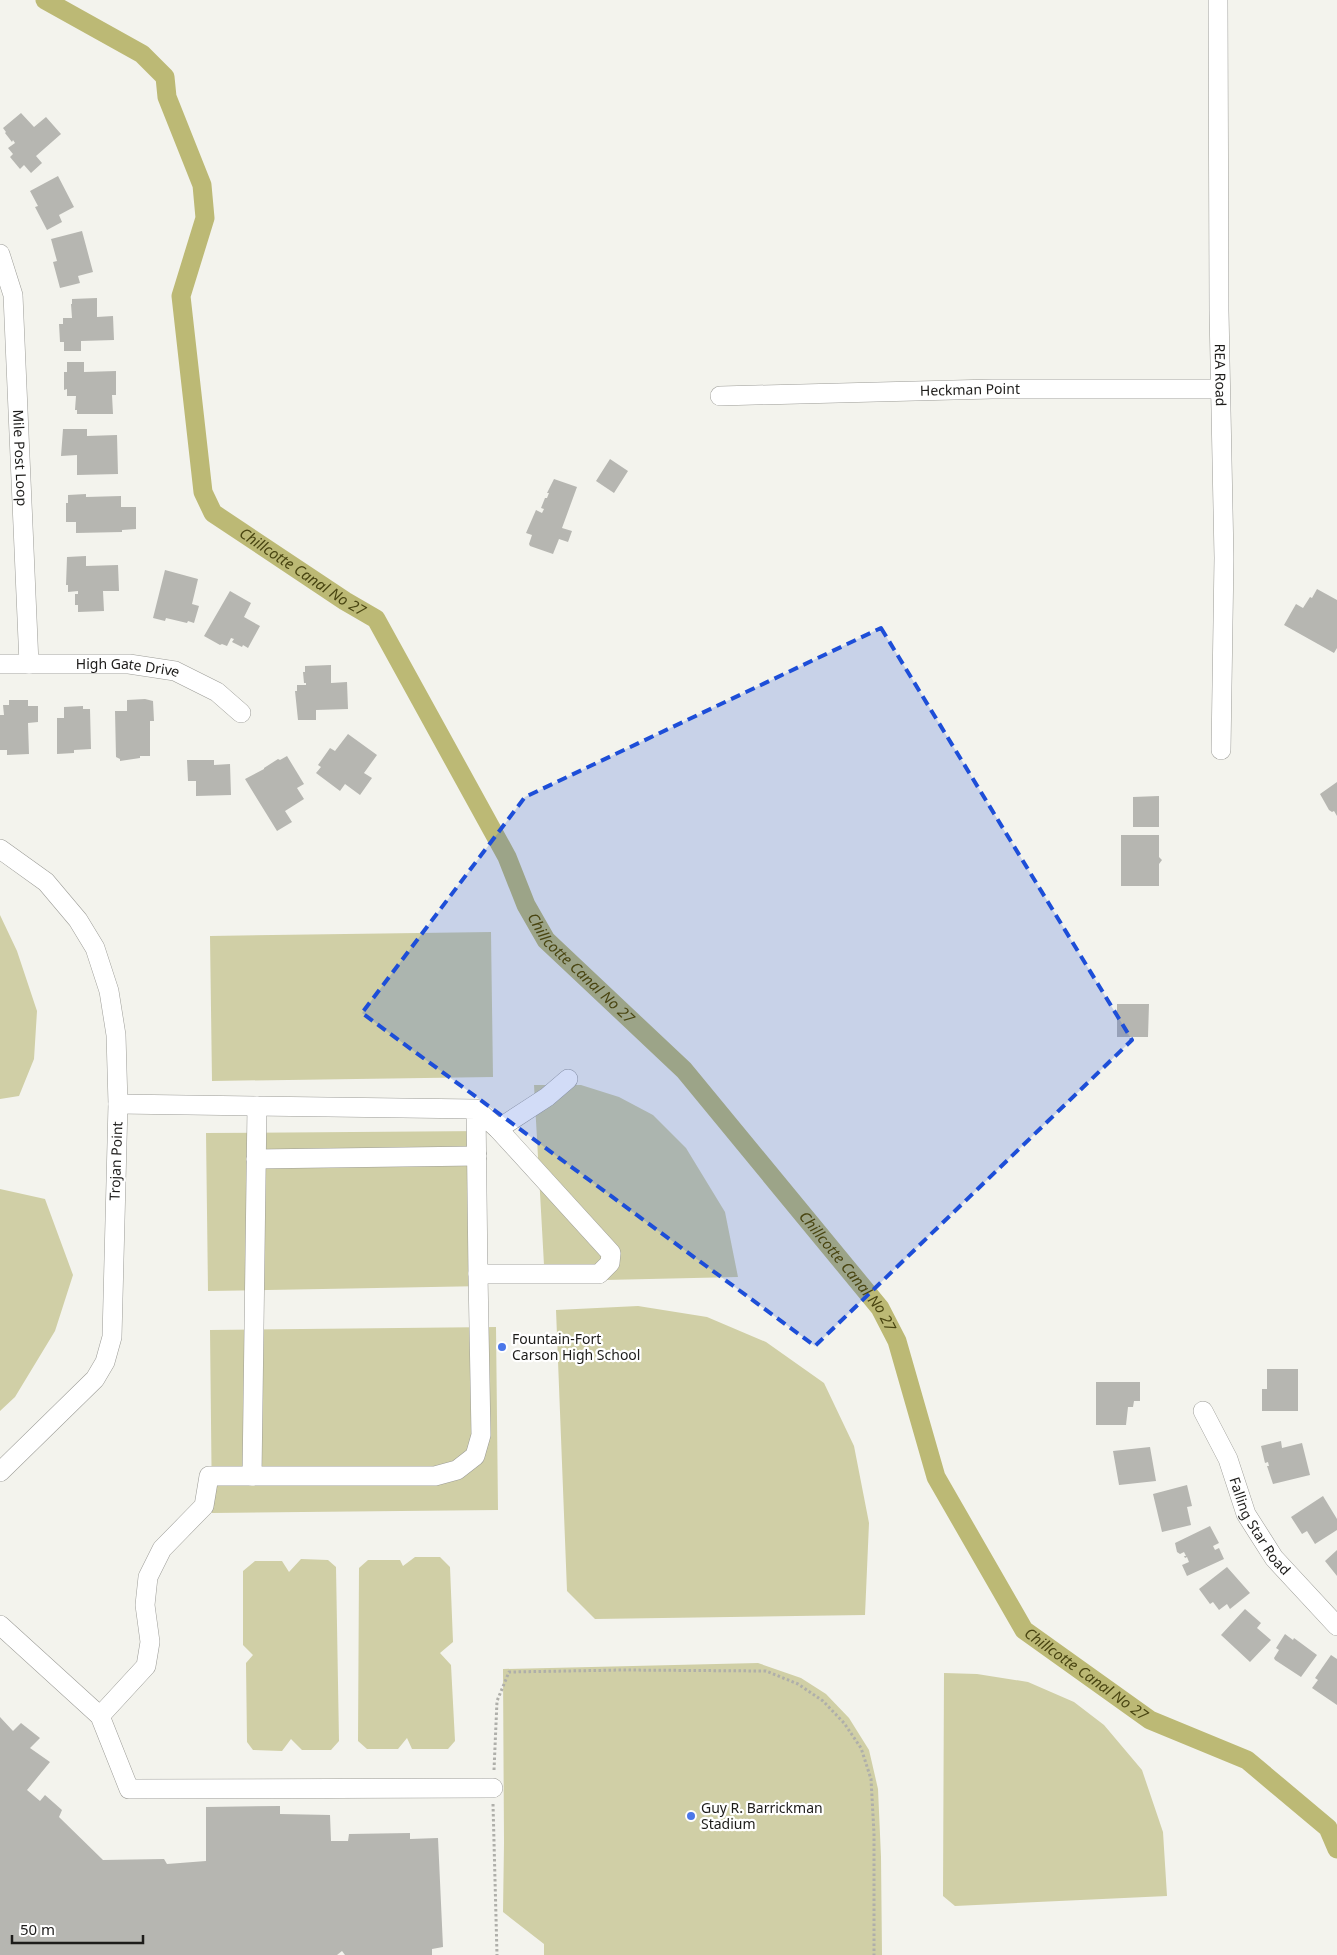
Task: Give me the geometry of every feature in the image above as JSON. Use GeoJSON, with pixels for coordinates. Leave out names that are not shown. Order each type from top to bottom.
{"type":"FeatureCollection","features":[{"type":"Feature","properties":{"kind":"street","name":"REA Road"},"geometry":{"type":"LineString","coordinates":[[1218,0],[1220,389],[1224,558],[1221,750]]}},
{"type":"Feature","properties":{"kind":"street","name":"Mile Post Loop"},"geometry":{"type":"LineString","coordinates":[[0,254],[13,295],[28,664]]}},
{"type":"Feature","properties":{"kind":"street","name":"Heckman Point"},"geometry":{"type":"LineString","coordinates":[[720,396],[992,389],[1220,389]]}},
{"type":"Feature","properties":{"kind":"street","name":"High Gate Drive"},"geometry":{"type":"LineString","coordinates":[[0,664],[129,664],[175,671],[217,692],[241,713]]}},
{"type":"Feature","properties":{"kind":"street","name":"Trojan Point"},"geometry":{"type":"LineString","coordinates":[[0,849],[46,882],[78,920],[95,948],[109,991],[116,1035],[118,1104],[112,1337],[105,1362],[95,1379],[0,1472]]}},
{"type":"Feature","properties":{"kind":"street"},"geometry":{"type":"LineString","coordinates":[[498,1129],[547,1097],[568,1079]]}},
{"type":"Feature","properties":{"kind":"street"},"geometry":{"type":"LineString","coordinates":[[118,1104],[476,1109],[498,1129],[611,1253],[610,1264],[599,1274],[478,1274]]}},
{"type":"Feature","properties":{"kind":"street"},"geometry":{"type":"LineString","coordinates":[[252,1476],[257,1106]]}},
{"type":"Feature","properties":{"kind":"street"},"geometry":{"type":"LineString","coordinates":[[100,1716],[146,1666],[150,1642],[146,1605],[148,1577],[162,1550],[204,1506],[209,1476],[434,1476],[457,1470],[475,1456],[481,1435],[476,1109]]}},
{"type":"Feature","properties":{"kind":"street"},"geometry":{"type":"LineString","coordinates":[[256,1159],[477,1156]]}},
{"type":"Feature","properties":{"kind":"street","name":"Falling Star Road"},"geometry":{"type":"LineString","coordinates":[[1203,1411],[1228,1459],[1246,1514],[1274,1558],[1337,1626]]}},
{"type":"Feature","properties":{"kind":"street"},"geometry":{"type":"LineString","coordinates":[[0,1625],[100,1716],[129,1789],[493,1788]]}},
{"type":"Feature","properties":{"kind":"path"},"geometry":{"type":"LineString","coordinates":[[497,1955],[493,1788],[497,1701],[508,1672],[623,1670],[766,1671],[798,1684],[822,1701],[844,1723],[861,1748],[871,1779],[874,1833],[874,1955]]}},
{"type":"Feature","properties":{"kind":"highlighted area"},"geometry":{"type":"Polygon","coordinates":[[[881,628],[1132,1040],[815,1346],[362,1013],[525,797],[881,628]]]}},
{"type":"Feature","properties":{"kind":"green space"},"geometry":{"type":"Polygon","coordinates":[[[0,915],[17,951],[37,1011],[34,1059],[19,1096],[0,1099],[0,915]]]}},
{"type":"Feature","properties":{"kind":"green space"},"geometry":{"type":"Polygon","coordinates":[[[491,932],[493,1077],[212,1081],[210,936],[491,932]]]}},
{"type":"Feature","properties":{"kind":"green space"},"geometry":{"type":"Polygon","coordinates":[[[534,1085],[581,1085],[619,1097],[653,1115],[686,1148],[725,1212],[738,1277],[560,1281],[544,1265],[534,1085]]]}},
{"type":"Feature","properties":{"kind":"green space"},"geometry":{"type":"Polygon","coordinates":[[[485,1131],[486,1286],[208,1291],[206,1133],[485,1131]]]}},
{"type":"Feature","properties":{"kind":"green space"},"geometry":{"type":"Polygon","coordinates":[[[0,1189],[45,1199],[73,1275],[55,1331],[15,1397],[0,1411],[0,1189]]]}},
{"type":"Feature","properties":{"kind":"green space"},"geometry":{"type":"Polygon","coordinates":[[[638,1306],[707,1317],[766,1342],[824,1383],[854,1446],[869,1523],[865,1615],[595,1619],[567,1591],[556,1310],[638,1306]]]}},
{"type":"Feature","properties":{"kind":"green space"},"geometry":{"type":"Polygon","coordinates":[[[496,1327],[498,1510],[212,1513],[210,1330],[496,1327]]]}},
{"type":"Feature","properties":{"kind":"green space"},"geometry":{"type":"Polygon","coordinates":[[[415,1557],[440,1557],[450,1567],[453,1642],[440,1653],[451,1665],[455,1741],[448,1749],[412,1749],[407,1738],[398,1749],[367,1749],[358,1741],[359,1568],[368,1560],[400,1560],[403,1566],[415,1557]]]}},
{"type":"Feature","properties":{"kind":"green space"},"geometry":{"type":"Polygon","coordinates":[[[301,1559],[328,1560],[336,1567],[339,1741],[331,1750],[302,1750],[291,1739],[282,1751],[253,1750],[247,1742],[246,1663],[253,1655],[243,1645],[243,1571],[255,1561],[282,1561],[289,1572],[301,1559]]]}},
{"type":"Feature","properties":{"kind":"green space","name":"Guy R. Barrickman Stadium"},"geometry":{"type":"Polygon","coordinates":[[[758,1663],[801,1678],[826,1694],[849,1718],[869,1750],[878,1789],[882,1955],[544,1955],[544,1944],[503,1912],[503,1669],[758,1663]]]}},
{"type":"Feature","properties":{"kind":"green space"},"geometry":{"type":"Polygon","coordinates":[[[944,1673],[977,1674],[1028,1682],[1074,1702],[1104,1725],[1142,1770],[1163,1832],[1167,1896],[955,1906],[943,1896],[944,1673]]]}},
{"type":"Feature","properties":{"kind":"building"},"geometry":{"type":"Polygon","coordinates":[[[21,113],[34,127],[46,117],[61,134],[36,156],[42,163],[31,173],[24,165],[20,169],[10,157],[13,154],[8,148],[15,143],[13,140],[12,142],[3,128],[21,113]]]}},
{"type":"Feature","properties":{"kind":"building"},"geometry":{"type":"Polygon","coordinates":[[[58,176],[74,207],[59,215],[62,222],[47,230],[35,207],[38,206],[30,191],[58,176]]]}},
{"type":"Feature","properties":{"kind":"building"},"geometry":{"type":"Polygon","coordinates":[[[82,231],[93,272],[78,276],[80,283],[60,288],[53,262],[57,261],[51,239],[82,231]]]}},
{"type":"Feature","properties":{"kind":"building"},"geometry":{"type":"Polygon","coordinates":[[[97,298],[97,317],[113,316],[114,340],[81,341],[81,351],[64,351],[64,342],[60,342],[59,324],[63,324],[63,318],[72,318],[72,299],[97,298]]]}},
{"type":"Feature","properties":{"kind":"building"},"geometry":{"type":"Polygon","coordinates":[[[67,362],[84,362],[84,372],[116,371],[116,395],[112,395],[113,414],[77,414],[77,410],[75,410],[76,396],[67,396],[67,389],[64,390],[64,372],[67,372],[67,362]]]}},
{"type":"Feature","properties":{"kind":"building"},"geometry":{"type":"Polygon","coordinates":[[[63,429],[87,429],[87,436],[117,435],[118,474],[77,475],[77,455],[61,456],[63,429]]]}},
{"type":"Feature","properties":{"kind":"building"},"geometry":{"type":"Polygon","coordinates":[[[610,459],[628,471],[614,493],[596,481],[610,459]]]}},
{"type":"Feature","properties":{"kind":"building"},"geometry":{"type":"Polygon","coordinates":[[[554,479],[577,487],[562,528],[572,531],[568,542],[559,539],[553,554],[530,546],[532,535],[526,533],[536,510],[542,513],[544,509],[541,508],[554,479]]]}},
{"type":"Feature","properties":{"kind":"building"},"geometry":{"type":"Polygon","coordinates":[[[86,494],[86,497],[121,496],[121,507],[136,507],[136,529],[122,530],[122,532],[76,533],[76,522],[66,522],[68,495],[86,494]]]}},
{"type":"Feature","properties":{"kind":"building"},"geometry":{"type":"Polygon","coordinates":[[[86,556],[86,566],[118,565],[119,591],[103,591],[104,611],[78,612],[78,605],[75,605],[75,594],[78,594],[78,591],[68,592],[68,585],[66,585],[67,557],[86,556]]]}},
{"type":"Feature","properties":{"kind":"building"},"geometry":{"type":"Polygon","coordinates":[[[165,570],[198,579],[192,604],[199,606],[194,623],[166,618],[165,621],[153,618],[165,570]]]}},
{"type":"Feature","properties":{"kind":"building"},"geometry":{"type":"Polygon","coordinates":[[[1317,589],[1337,600],[1337,648],[1334,653],[1284,625],[1296,604],[1303,608],[1317,589]]]}},
{"type":"Feature","properties":{"kind":"building"},"geometry":{"type":"Polygon","coordinates":[[[230,591],[251,603],[244,617],[260,626],[248,648],[232,642],[234,639],[231,638],[227,646],[220,645],[204,636],[230,591]]]}},
{"type":"Feature","properties":{"kind":"building"},"geometry":{"type":"Polygon","coordinates":[[[331,665],[331,683],[347,682],[348,709],[316,710],[316,720],[298,720],[295,691],[297,691],[297,685],[306,685],[303,672],[305,672],[305,666],[331,665]]]}},
{"type":"Feature","properties":{"kind":"building"},"geometry":{"type":"Polygon","coordinates":[[[145,699],[153,701],[154,721],[150,721],[150,756],[140,756],[140,758],[120,761],[116,757],[115,711],[127,711],[127,700],[145,699]]]}},
{"type":"Feature","properties":{"kind":"building"},"geometry":{"type":"Polygon","coordinates":[[[9,700],[28,700],[28,706],[38,706],[38,722],[28,723],[29,754],[7,755],[7,750],[0,750],[0,715],[4,715],[3,705],[9,705],[9,700]]]}},
{"type":"Feature","properties":{"kind":"building"},"geometry":{"type":"Polygon","coordinates":[[[83,706],[83,709],[90,709],[91,749],[57,754],[57,718],[64,718],[64,707],[83,706]]]}},
{"type":"Feature","properties":{"kind":"building"},"geometry":{"type":"Polygon","coordinates":[[[348,734],[377,755],[364,773],[372,778],[360,795],[345,784],[340,791],[316,773],[321,767],[318,765],[330,748],[335,751],[348,734]]]}},
{"type":"Feature","properties":{"kind":"building"},"geometry":{"type":"Polygon","coordinates":[[[287,756],[304,784],[297,788],[304,799],[285,811],[292,822],[277,831],[245,779],[278,759],[280,760],[287,756]]]}},
{"type":"Feature","properties":{"kind":"building"},"geometry":{"type":"Polygon","coordinates":[[[187,760],[214,760],[214,765],[230,764],[231,795],[196,796],[196,781],[188,781],[187,760]]]}},
{"type":"Feature","properties":{"kind":"building"},"geometry":{"type":"Polygon","coordinates":[[[1337,782],[1337,816],[1334,811],[1329,810],[1320,794],[1337,782]]]}},
{"type":"Feature","properties":{"kind":"building"},"geometry":{"type":"Polygon","coordinates":[[[1159,796],[1159,827],[1133,827],[1133,797],[1159,796]]]}},
{"type":"Feature","properties":{"kind":"building"},"geometry":{"type":"Polygon","coordinates":[[[1121,835],[1159,835],[1159,857],[1162,860],[1159,864],[1159,886],[1121,886],[1121,835]]]}},
{"type":"Feature","properties":{"kind":"building"},"geometry":{"type":"Polygon","coordinates":[[[1117,1004],[1149,1004],[1148,1037],[1117,1037],[1117,1004]]]}},
{"type":"Feature","properties":{"kind":"building"},"geometry":{"type":"Polygon","coordinates":[[[1267,1369],[1298,1369],[1298,1411],[1262,1411],[1262,1389],[1267,1389],[1267,1369]]]}},
{"type":"Feature","properties":{"kind":"building"},"geometry":{"type":"Polygon","coordinates":[[[1096,1382],[1140,1382],[1140,1401],[1134,1401],[1133,1407],[1128,1407],[1126,1425],[1096,1425],[1096,1382]]]}},
{"type":"Feature","properties":{"kind":"building"},"geometry":{"type":"Polygon","coordinates":[[[1281,1441],[1282,1448],[1302,1443],[1310,1475],[1273,1484],[1267,1466],[1269,1466],[1268,1462],[1265,1463],[1261,1446],[1281,1441]]]}},
{"type":"Feature","properties":{"kind":"building"},"geometry":{"type":"Polygon","coordinates":[[[1150,1447],[1156,1481],[1119,1485],[1113,1451],[1150,1447]]]}},
{"type":"Feature","properties":{"kind":"building"},"geometry":{"type":"Polygon","coordinates":[[[1187,1485],[1192,1506],[1187,1507],[1191,1525],[1162,1532],[1153,1494],[1187,1485]]]}},
{"type":"Feature","properties":{"kind":"building"},"geometry":{"type":"Polygon","coordinates":[[[1323,1496],[1337,1519],[1337,1530],[1315,1544],[1307,1531],[1302,1534],[1291,1517],[1323,1496]]]}},
{"type":"Feature","properties":{"kind":"building"},"geometry":{"type":"Polygon","coordinates":[[[1210,1526],[1219,1543],[1213,1546],[1215,1550],[1219,1548],[1224,1559],[1187,1576],[1182,1565],[1189,1562],[1187,1557],[1185,1558],[1184,1556],[1186,1556],[1184,1552],[1180,1554],[1177,1552],[1175,1543],[1210,1526]]]}},
{"type":"Feature","properties":{"kind":"building"},"geometry":{"type":"Polygon","coordinates":[[[1337,1550],[1337,1576],[1325,1561],[1337,1550]]]}},
{"type":"Feature","properties":{"kind":"building"},"geometry":{"type":"Polygon","coordinates":[[[1227,1567],[1250,1593],[1230,1609],[1227,1604],[1219,1610],[1213,1602],[1210,1604],[1199,1589],[1227,1567]]]}},
{"type":"Feature","properties":{"kind":"building"},"geometry":{"type":"Polygon","coordinates":[[[1245,1609],[1261,1623],[1257,1628],[1271,1640],[1250,1662],[1221,1635],[1245,1609]]]}},
{"type":"Feature","properties":{"kind":"building"},"geometry":{"type":"Polygon","coordinates":[[[1285,1634],[1293,1640],[1294,1638],[1317,1655],[1301,1677],[1274,1658],[1279,1650],[1276,1648],[1285,1634]]]}},
{"type":"Feature","properties":{"kind":"building"},"geometry":{"type":"Polygon","coordinates":[[[1331,1655],[1337,1659],[1337,1705],[1312,1688],[1318,1680],[1315,1678],[1331,1655]]]}},
{"type":"Feature","properties":{"kind":"building"},"geometry":{"type":"Polygon","coordinates":[[[0,1717],[13,1731],[21,1723],[40,1738],[30,1748],[50,1762],[27,1790],[40,1801],[45,1795],[62,1810],[59,1817],[103,1860],[164,1859],[167,1864],[206,1861],[206,1807],[280,1806],[280,1814],[330,1815],[331,1841],[348,1841],[349,1834],[410,1833],[410,1839],[438,1838],[443,1947],[432,1949],[432,1955],[345,1955],[342,1951],[337,1955],[0,1955],[0,1717]]]}},
{"type":"Feature","properties":{"kind":"waterway","name":"Chillcotte Canal No 27"},"geometry":{"type":"LineString","coordinates":[[45,0],[142,54],[165,77],[167,97],[202,185],[205,218],[181,296],[203,492],[213,513],[345,601],[376,619],[507,857],[526,905],[546,940],[684,1070],[880,1308],[897,1341],[936,1477],[1024,1630],[1150,1720],[1247,1760],[1328,1828],[1337,1849]]}},
{"type":"Feature","properties":{"kind":"place","name":"Fountain-Fort Carson High School"},"geometry":{"type":"Point","coordinates":[502,1347]}},
{"type":"Feature","properties":{"kind":"place","name":"Guy R. Barrickman Stadium"},"geometry":{"type":"Point","coordinates":[691,1816]}}]}
